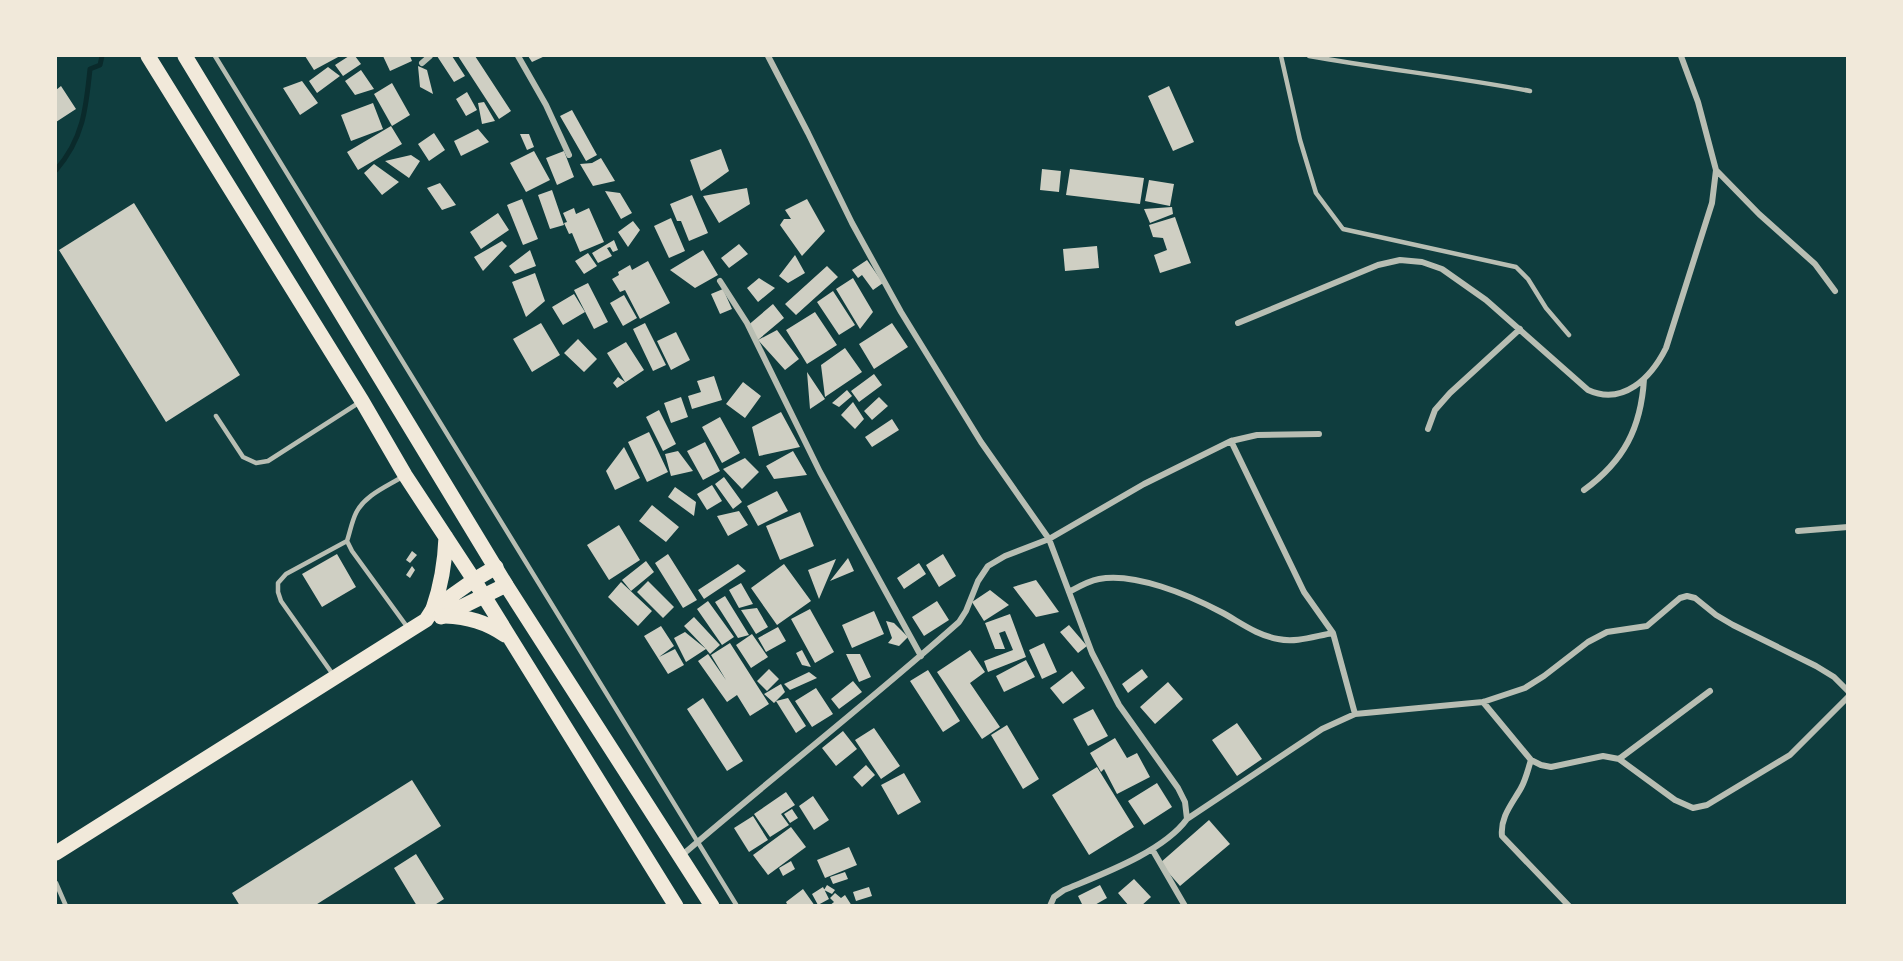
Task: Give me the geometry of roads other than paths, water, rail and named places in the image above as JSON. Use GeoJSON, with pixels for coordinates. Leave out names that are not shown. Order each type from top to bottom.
{"type":"FeatureCollection","features":[{"type":"Feature","properties":{"kind":"main road"},"geometry":{"type":"LineString","coordinates":[[148,56],[362,401],[405,476],[474,580],[676,906]]}},
{"type":"Feature","properties":{"kind":"main road"},"geometry":{"type":"LineString","coordinates":[[185,56],[506,585],[712,906]]}},
{"type":"Feature","properties":{"kind":"main road"},"geometry":{"type":"LineString","coordinates":[[435,615],[446,537]]}},
{"type":"Feature","properties":{"kind":"main road"},"geometry":{"type":"LineString","coordinates":[[435,615],[474,580],[496,567]]}},
{"type":"Feature","properties":{"kind":"main road"},"geometry":{"type":"LineString","coordinates":[[56,853],[435,615],[484,597],[506,585]]}},
{"type":"Feature","properties":{"kind":"main road"},"geometry":{"type":"LineString","coordinates":[[435,615],[478,621],[508,637]]}},
{"type":"Feature","properties":{"kind":"main road"},"geometry":{"type":"LineString","coordinates":[[528,669],[553,657]]}},
{"type":"Feature","properties":{"kind":"street"},"geometry":{"type":"LineString","coordinates":[[422,63],[430,56]]}},
{"type":"Feature","properties":{"kind":"street"},"geometry":{"type":"LineString","coordinates":[[518,56],[546,105],[569,155]]}},
{"type":"Feature","properties":{"kind":"street"},"geometry":{"type":"LineString","coordinates":[[768,56],[852,223],[901,312],[981,442],[1048,539],[1092,653],[1119,705],[1178,788],[1185,802],[1187,819]]}},
{"type":"Feature","properties":{"kind":"street"},"geometry":{"type":"LineString","coordinates":[[1238,323],[1378,265],[1400,260],[1422,262],[1442,269],[1485,300],[1588,390],[1608,396],[1633,387],[1658,364],[1666,348],[1712,203],[1716,170],[1701,113],[1681,56]]}},
{"type":"Feature","properties":{"kind":"street"},"geometry":{"type":"LineString","coordinates":[[1716,170],[1815,264],[1835,291]]}},
{"type":"Feature","properties":{"kind":"street"},"geometry":{"type":"LineString","coordinates":[[720,281],[747,323],[820,472],[921,656]]}},
{"type":"Feature","properties":{"kind":"street"},"geometry":{"type":"LineString","coordinates":[[1428,429],[1435,410],[1450,393],[1520,329]]}},
{"type":"Feature","properties":{"kind":"street"},"geometry":{"type":"LineString","coordinates":[[1584,490],[1602,477],[1619,458],[1635,428],[1643,404],[1644,379]]}},
{"type":"Feature","properties":{"kind":"street"},"geometry":{"type":"LineString","coordinates":[[680,856],[771,782],[807,749],[860,709],[960,622],[978,581],[988,566],[1005,556],[1048,539],[1144,484],[1231,441],[1257,435],[1319,434]]}},
{"type":"Feature","properties":{"kind":"street"},"geometry":{"type":"LineString","coordinates":[[1231,441],[1304,592],[1333,633],[1355,714]]}},
{"type":"Feature","properties":{"kind":"street"},"geometry":{"type":"LineString","coordinates":[[1798,531],[1848,527]]}},
{"type":"Feature","properties":{"kind":"street"},"geometry":{"type":"LineString","coordinates":[[1069,592],[1099,579],[1117,578],[1167,588],[1200,602],[1261,635],[1281,640],[1333,633]]}},
{"type":"Feature","properties":{"kind":"street"},"geometry":{"type":"LineString","coordinates":[[1050,906],[1054,897],[1064,890],[1152,849],[1180,828],[1187,819],[1322,729],[1355,714],[1483,702],[1525,688],[1588,642],[1607,632],[1647,626],[1680,598],[1688,596],[1695,598],[1733,625],[1816,666],[1834,677],[1848,691]]}},
{"type":"Feature","properties":{"kind":"street"},"geometry":{"type":"LineString","coordinates":[[1619,759],[1710,691]]}},
{"type":"Feature","properties":{"kind":"street"},"geometry":{"type":"LineString","coordinates":[[1483,702],[1532,760],[1541,765],[1551,767],[1603,756],[1619,759],[1675,800],[1693,808],[1707,806],[1790,755],[1848,697]]}},
{"type":"Feature","properties":{"kind":"street"},"geometry":{"type":"LineString","coordinates":[[1532,760],[1521,787],[1509,804],[1501,826],[1502,836],[1569,906]]}},
{"type":"Feature","properties":{"kind":"street"},"geometry":{"type":"LineString","coordinates":[[1152,849],[1185,906]]}},
{"type":"Feature","properties":{"kind":"lane"},"geometry":{"type":"LineString","coordinates":[[215,56],[737,906]]}},
{"type":"Feature","properties":{"kind":"lane"},"geometry":{"type":"LineString","coordinates":[[1281,56],[1300,140],[1316,193],[1343,230],[1516,267],[1528,279],[1545,308],[1569,335]]}},
{"type":"Feature","properties":{"kind":"lane"},"geometry":{"type":"LineString","coordinates":[[1309,56],[1358,65],[1473,80],[1530,91]]}},
{"type":"Feature","properties":{"kind":"lane"},"geometry":{"type":"LineString","coordinates":[[216,416],[243,457],[256,463],[268,461],[362,401]]}},
{"type":"Feature","properties":{"kind":"lane"},"geometry":{"type":"LineString","coordinates":[[405,476],[371,495],[363,503],[355,514],[347,542],[410,630]]}},
{"type":"Feature","properties":{"kind":"lane"},"geometry":{"type":"LineString","coordinates":[[334,677],[281,601],[278,583],[286,574],[347,542]]}},
{"type":"Feature","properties":{"kind":"lane"},"geometry":{"type":"LineString","coordinates":[[56,883],[66,906]]}},
{"type":"Feature","properties":{"kind":"waterway"},"geometry":{"type":"LineString","coordinates":[[56,170],[78,135],[85,110],[90,69],[100,65],[102,56]]}}]}
